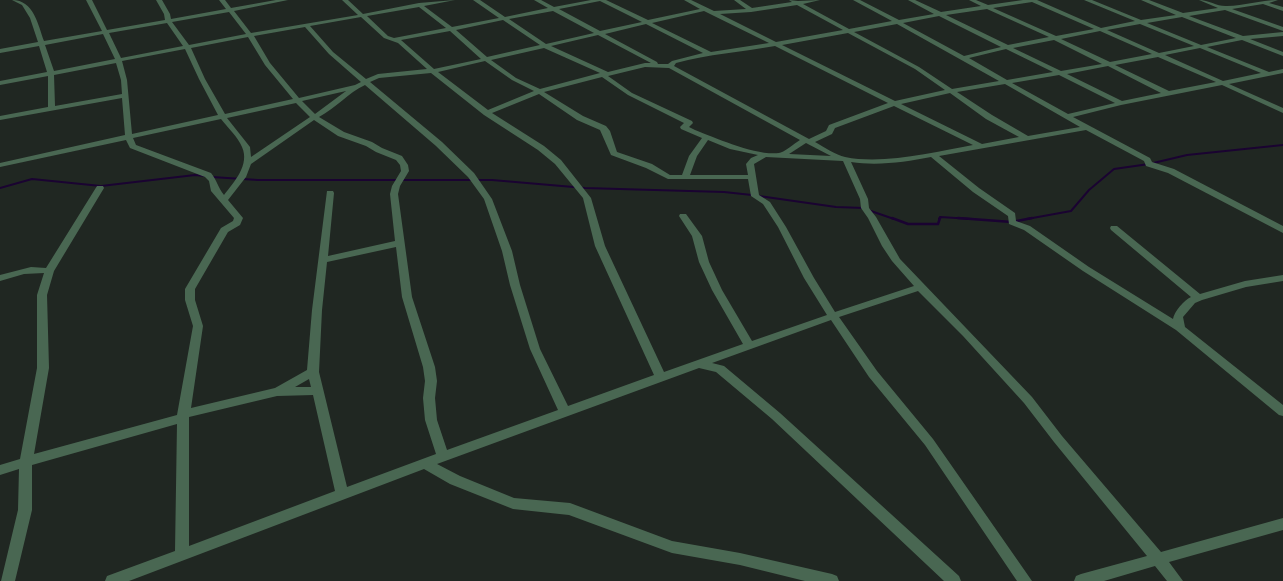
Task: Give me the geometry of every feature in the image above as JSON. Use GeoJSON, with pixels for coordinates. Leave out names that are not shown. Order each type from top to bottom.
{"type":"FeatureCollection","features":[{"type":"Feature","properties":{"kind":"street"},"geometry":{"type":"LineString","coordinates":[[14,0],[24,4],[33,18],[40,44],[51,73],[52,109]]}},
{"type":"Feature","properties":{"kind":"street"},"geometry":{"type":"LineString","coordinates":[[90,0],[104,33],[119,60],[121,73],[124,80],[129,138],[133,146],[208,175],[213,181],[214,189],[238,218],[238,221],[224,230],[190,290],[190,300],[198,326],[183,416],[182,555]]}},
{"type":"Feature","properties":{"kind":"street"},"geometry":{"type":"LineString","coordinates":[[159,0],[167,14],[168,20],[187,47],[202,79],[223,117],[246,147],[248,163],[242,177],[223,201]]}},
{"type":"Feature","properties":{"kind":"street"},"geometry":{"type":"LineString","coordinates":[[222,0],[250,35],[267,64],[297,100],[314,117],[341,134],[369,144],[402,160],[405,171],[396,186],[394,194],[407,297],[430,374],[431,381],[429,398],[431,420],[443,457]]}},
{"type":"Feature","properties":{"kind":"street"},"geometry":{"type":"LineString","coordinates":[[0,51],[285,0]]}},
{"type":"Feature","properties":{"kind":"street"},"geometry":{"type":"LineString","coordinates":[[345,0],[386,37],[400,42],[433,71],[487,112],[558,162],[587,198],[600,246],[661,377]]}},
{"type":"Feature","properties":{"kind":"street"},"geometry":{"type":"LineString","coordinates":[[411,0],[421,4],[477,53],[514,79],[539,91],[580,118],[606,130],[614,153],[649,166],[666,176],[752,177]]}},
{"type":"Feature","properties":{"kind":"street"},"geometry":{"type":"LineString","coordinates":[[0,83],[250,35],[421,4],[452,0]]}},
{"type":"Feature","properties":{"kind":"street"},"geometry":{"type":"LineString","coordinates":[[476,0],[545,46],[605,75],[630,94],[679,116],[690,123],[685,128],[707,138],[733,147],[765,155],[885,162],[1085,128]]}},
{"type":"Feature","properties":{"kind":"street"},"geometry":{"type":"LineString","coordinates":[[537,0],[658,65]]}},
{"type":"Feature","properties":{"kind":"street"},"geometry":{"type":"LineString","coordinates":[[393,40],[598,0]]}},
{"type":"Feature","properties":{"kind":"street"},"geometry":{"type":"LineString","coordinates":[[602,0],[709,53]]}},
{"type":"Feature","properties":{"kind":"street"},"geometry":{"type":"LineString","coordinates":[[687,0],[980,146]]}},
{"type":"Feature","properties":{"kind":"street"},"geometry":{"type":"LineString","coordinates":[[737,0],[751,10]]}},
{"type":"Feature","properties":{"kind":"street"},"geometry":{"type":"LineString","coordinates":[[712,13],[751,10],[795,2],[817,0]]}},
{"type":"Feature","properties":{"kind":"street"},"geometry":{"type":"LineString","coordinates":[[856,0],[1007,82],[1085,128],[1147,160],[1149,164],[1171,171],[1283,230]]}},
{"type":"Feature","properties":{"kind":"street"},"geometry":{"type":"LineString","coordinates":[[911,0],[1122,104]]}},
{"type":"Feature","properties":{"kind":"street"},"geometry":{"type":"LineString","coordinates":[[972,0],[1056,38],[1169,94]]}},
{"type":"Feature","properties":{"kind":"street"},"geometry":{"type":"LineString","coordinates":[[670,66],[674,62],[690,56],[743,50],[941,14],[1033,0],[1223,83],[1283,112]]}},
{"type":"Feature","properties":{"kind":"street"},"geometry":{"type":"LineString","coordinates":[[1086,0],[1268,74]]}},
{"type":"Feature","properties":{"kind":"street"},"geometry":{"type":"LineString","coordinates":[[1144,0],[1283,54]]}},
{"type":"Feature","properties":{"kind":"street"},"geometry":{"type":"LineString","coordinates":[[1202,0],[1283,29]]}},
{"type":"Feature","properties":{"kind":"street"},"geometry":{"type":"LineString","coordinates":[[962,58],[1008,47],[1141,22],[1260,1],[1275,0]]}},
{"type":"Feature","properties":{"kind":"street"},"geometry":{"type":"LineString","coordinates":[[1260,1],[1283,9]]}},
{"type":"Feature","properties":{"kind":"street"},"geometry":{"type":"LineString","coordinates":[[795,2],[897,57],[989,117],[1026,138]]}},
{"type":"Feature","properties":{"kind":"street"},"geometry":{"type":"LineString","coordinates":[[0,166],[297,100],[361,84],[383,75],[433,71],[704,9]]}},
{"type":"Feature","properties":{"kind":"street"},"geometry":{"type":"LineString","coordinates":[[306,25],[361,84],[439,144],[471,175],[488,199],[507,251],[515,285],[535,349],[566,413]]}},
{"type":"Feature","properties":{"kind":"street"},"geometry":{"type":"LineString","coordinates":[[782,156],[793,147],[829,132],[832,127],[895,103],[951,91],[1061,73],[1244,38],[1283,34]]}},
{"type":"Feature","properties":{"kind":"street"},"geometry":{"type":"LineString","coordinates":[[487,112],[547,88],[645,65],[670,66],[807,141],[845,159],[864,199],[865,208],[872,217],[896,261],[967,334],[1028,400],[1058,440],[1176,581]]}},
{"type":"Feature","properties":{"kind":"street"},"geometry":{"type":"LineString","coordinates":[[1066,117],[1283,71]]}},
{"type":"Feature","properties":{"kind":"street"},"geometry":{"type":"LineString","coordinates":[[248,163],[325,111],[361,84]]}},
{"type":"Feature","properties":{"kind":"street"},"geometry":{"type":"LineString","coordinates":[[0,118],[125,96]]}},
{"type":"Feature","properties":{"kind":"street"},"geometry":{"type":"LineString","coordinates":[[686,177],[687,167],[692,155],[707,138]]}},
{"type":"Feature","properties":{"kind":"street"},"geometry":{"type":"LineString","coordinates":[[765,155],[754,160],[750,164],[755,196],[766,202],[782,227],[809,278],[873,374],[929,442],[1026,581]]}},
{"type":"Feature","properties":{"kind":"street"},"geometry":{"type":"LineString","coordinates":[[933,155],[976,190],[1012,215],[1012,222],[1027,228],[1086,269],[1180,328],[1281,409]]}},
{"type":"Feature","properties":{"kind":"street"},"geometry":{"type":"LineString","coordinates":[[8,581],[26,510],[26,463],[43,368],[42,295],[50,271],[100,188]]}},
{"type":"Feature","properties":{"kind":"street"},"geometry":{"type":"LineString","coordinates":[[330,193],[317,310],[314,372],[317,391],[342,494]]}},
{"type":"Feature","properties":{"kind":"street"},"geometry":{"type":"LineString","coordinates":[[683,216],[697,236],[704,262],[717,290],[749,346]]}},
{"type":"Feature","properties":{"kind":"street"},"geometry":{"type":"LineString","coordinates":[[1114,228],[1198,298]]}},
{"type":"Feature","properties":{"kind":"street"},"geometry":{"type":"LineString","coordinates":[[323,260],[400,243]]}},
{"type":"Feature","properties":{"kind":"street"},"geometry":{"type":"LineString","coordinates":[[0,278],[34,270],[50,271]]}},
{"type":"Feature","properties":{"kind":"street"},"geometry":{"type":"LineString","coordinates":[[1180,328],[1178,317],[1191,301],[1245,284],[1283,278]]}},
{"type":"Feature","properties":{"kind":"street"},"geometry":{"type":"LineString","coordinates":[[112,581],[342,494],[661,377],[700,364],[721,363],[749,346],[920,287]]}},
{"type":"Feature","properties":{"kind":"street"},"geometry":{"type":"LineString","coordinates":[[721,363],[954,581]]}},
{"type":"Feature","properties":{"kind":"street"},"geometry":{"type":"LineString","coordinates":[[277,392],[314,372]]}},
{"type":"Feature","properties":{"kind":"street"},"geometry":{"type":"LineString","coordinates":[[0,470],[183,416],[277,392],[317,391]]}},
{"type":"Feature","properties":{"kind":"street"},"geometry":{"type":"LineString","coordinates":[[425,464],[455,480],[513,503],[570,509],[672,547],[740,559],[832,581]]}},
{"type":"Feature","properties":{"kind":"street"},"geometry":{"type":"LineString","coordinates":[[1082,581],[1283,524]]}},
{"type":"Feature","properties":{"kind":"waterway"},"geometry":{"type":"LineString","coordinates":[[1027,219],[1071,211],[1089,190],[1114,169],[1149,164],[1187,155],[1283,145]]}},
{"type":"Feature","properties":{"kind":"waterway"},"geometry":{"type":"LineString","coordinates":[[0,188],[32,179],[101,186],[195,175],[205,176]]}},
{"type":"Feature","properties":{"kind":"waterway"},"geometry":{"type":"LineString","coordinates":[[212,177],[258,180],[492,180],[585,188],[724,192],[752,195]]}},
{"type":"Feature","properties":{"kind":"waterway"},"geometry":{"type":"LineString","coordinates":[[759,196],[836,207],[864,208]]}},
{"type":"Feature","properties":{"kind":"waterway"},"geometry":{"type":"LineString","coordinates":[[868,210],[894,219]]}},
{"type":"Feature","properties":{"kind":"waterway"},"geometry":{"type":"LineString","coordinates":[[939,219],[940,217],[969,219]]}},
{"type":"Feature","properties":{"kind":"waterway"},"geometry":{"type":"LineString","coordinates":[[892,218],[908,224],[938,224],[940,218]]}},
{"type":"Feature","properties":{"kind":"waterway"},"geometry":{"type":"LineString","coordinates":[[958,218],[969,219]]}},
{"type":"Feature","properties":{"kind":"waterway"},"geometry":{"type":"LineString","coordinates":[[1027,219],[1032,218]]}},
{"type":"Feature","properties":{"kind":"waterway"},"geometry":{"type":"LineString","coordinates":[[969,219],[1012,222],[1027,219]]}}]}
